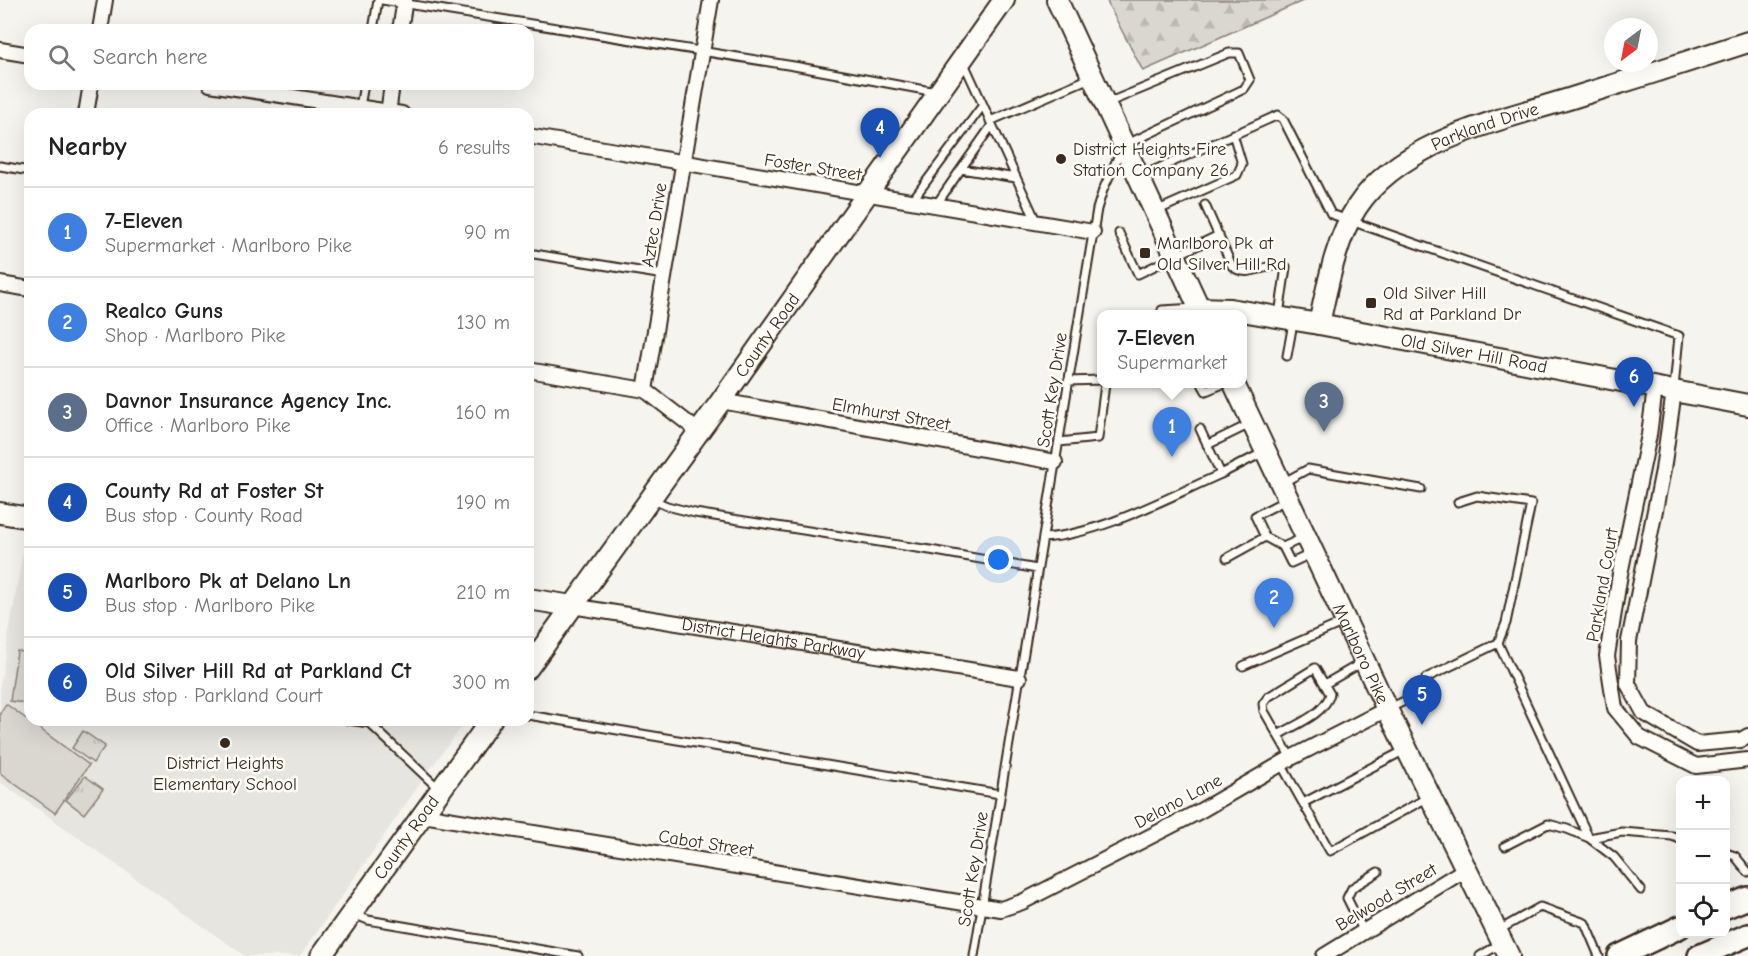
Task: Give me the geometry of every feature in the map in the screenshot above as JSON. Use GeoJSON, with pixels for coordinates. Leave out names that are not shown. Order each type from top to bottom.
{"type":"FeatureCollection","features":[{"type":"Feature","properties":{"kind":"main road"},"geometry":{"type":"LineString","coordinates":[[1730,905],[1748,898]]}},
{"type":"Feature","properties":{"kind":"main road"},"geometry":{"type":"LineString","coordinates":[[1619,956],[1676,929]]}},
{"type":"Feature","properties":{"kind":"main road"},"geometry":{"type":"LineString","coordinates":[[1699,956],[1748,935]]}},
{"type":"Feature","properties":{"kind":"street"},"geometry":{"type":"LineString","coordinates":[[101,24],[105,0]]}},
{"type":"Feature","properties":{"kind":"street","name":"Aztec Drive"},"geometry":{"type":"LineString","coordinates":[[645,390],[711,0]]}},
{"type":"Feature","properties":{"kind":"street","name":"County Road"},"geometry":{"type":"LineString","coordinates":[[534,660],[721,401],[1004,0]]}},
{"type":"Feature","properties":{"kind":"street"},"geometry":{"type":"LineString","coordinates":[[1057,0],[1201,310]]}},
{"type":"Feature","properties":{"kind":"street"},"geometry":{"type":"LineString","coordinates":[[401,24],[404,2]]}},
{"type":"Feature","properties":{"kind":"street","name":"Parkland Drive"},"geometry":{"type":"LineString","coordinates":[[1319,324],[1331,271],[1349,222],[1356,208],[1394,168],[1428,148],[1477,128],[1748,42]]}},
{"type":"Feature","properties":{"kind":"street"},"geometry":{"type":"LineString","coordinates":[[0,50],[24,54]]}},
{"type":"Feature","properties":{"kind":"street"},"geometry":{"type":"LineString","coordinates":[[87,108],[90,90]]}},
{"type":"Feature","properties":{"kind":"street"},"geometry":{"type":"LineString","coordinates":[[249,90],[366,108]]}},
{"type":"Feature","properties":{"kind":"street"},"geometry":{"type":"LineString","coordinates":[[392,90],[393,108]]}},
{"type":"Feature","properties":{"kind":"street","name":"Foster Street"},"geometry":{"type":"LineString","coordinates":[[534,137],[1093,232]]}},
{"type":"Feature","properties":{"kind":"street"},"geometry":{"type":"LineString","coordinates":[[0,284],[24,288]]}},
{"type":"Feature","properties":{"kind":"street","name":"Old Silver Hill Road"},"geometry":{"type":"LineString","coordinates":[[1216,310],[1236,310]]}},
{"type":"Feature","properties":{"kind":"street","name":"Old Silver Hill Road"},"geometry":{"type":"LineString","coordinates":[[1247,312],[1748,405]]}},
{"type":"Feature","properties":{"kind":"street"},"geometry":{"type":"LineString","coordinates":[[534,371],[645,390],[698,431]]}},
{"type":"Feature","properties":{"kind":"street","name":"Marlboro Pike"},"geometry":{"type":"LineString","coordinates":[[1236,388],[1387,709],[1503,944]]}},
{"type":"Feature","properties":{"kind":"street","name":"Parkland Court"},"geometry":{"type":"LineString","coordinates":[[1664,389],[1649,435],[1620,574],[1607,656],[1615,708],[1639,737],[1696,766]]}},
{"type":"Feature","properties":{"kind":"street","name":"Parkland Court"},"geometry":{"type":"LineString","coordinates":[[1664,389],[1667,437],[1663,470],[1629,641],[1628,684],[1644,713],[1697,744]]}},
{"type":"Feature","properties":{"kind":"street","name":"Elmhurst Street"},"geometry":{"type":"LineString","coordinates":[[721,401],[1055,462]]}},
{"type":"Feature","properties":{"kind":"street"},"geometry":{"type":"LineString","coordinates":[[1649,435],[1667,437]]}},
{"type":"Feature","properties":{"kind":"street"},"geometry":{"type":"LineString","coordinates":[[0,513],[24,517]]}},
{"type":"Feature","properties":{"kind":"street","name":"District Heights Parkway"},"geometry":{"type":"LineString","coordinates":[[534,600],[1019,678]]}},
{"type":"Feature","properties":{"kind":"street"},"geometry":{"type":"LineString","coordinates":[[1610,636],[1629,641]]}},
{"type":"Feature","properties":{"kind":"street","name":"Delano Lane"},"geometry":{"type":"LineString","coordinates":[[982,906],[1001,909],[1022,902],[1200,811],[1286,761],[1387,709]]}},
{"type":"Feature","properties":{"kind":"street","name":"County Road"},"geometry":{"type":"LineString","coordinates":[[321,956],[487,726]]}},
{"type":"Feature","properties":{"kind":"street"},"geometry":{"type":"LineString","coordinates":[[1748,736],[1741,740],[1697,744],[1696,766],[1748,760]]}},
{"type":"Feature","properties":{"kind":"street","name":"Cabot Street"},"geometry":{"type":"LineString","coordinates":[[423,815],[982,906]]}},
{"type":"Feature","properties":{"kind":"street","name":"Belwood Street"},"geometry":{"type":"LineString","coordinates":[[1324,956],[1466,870]]}},
{"type":"Feature","properties":{"kind":"lane"},"geometry":{"type":"LineString","coordinates":[[374,24],[380,0],[404,2],[702,50],[939,92]]}},
{"type":"Feature","properties":{"kind":"lane"},"geometry":{"type":"LineString","coordinates":[[1104,104],[1229,53],[1239,53],[1250,80],[1244,90],[1124,146]]}},
{"type":"Feature","properties":{"kind":"lane"},"geometry":{"type":"LineString","coordinates":[[962,60],[1037,223]]}},
{"type":"Feature","properties":{"kind":"lane"},"geometry":{"type":"LineString","coordinates":[[935,206],[991,123],[1092,77]]}},
{"type":"Feature","properties":{"kind":"lane"},"geometry":{"type":"LineString","coordinates":[[360,107],[363,90]]}},
{"type":"Feature","properties":{"kind":"lane"},"geometry":{"type":"LineString","coordinates":[[911,202],[983,105]]}},
{"type":"Feature","properties":{"kind":"lane"},"geometry":{"type":"LineString","coordinates":[[1139,176],[1278,114],[1283,119],[1331,214],[1679,336],[1664,389]]}},
{"type":"Feature","properties":{"kind":"lane"},"geometry":{"type":"LineString","coordinates":[[1155,212],[1237,176],[1242,164],[1233,135]]}},
{"type":"Feature","properties":{"kind":"lane","name":"Scott Key Drive"},"geometry":{"type":"LineString","coordinates":[[974,956],[1093,232],[1103,190],[1124,146]]}},
{"type":"Feature","properties":{"kind":"lane"},"geometry":{"type":"LineString","coordinates":[[0,166],[24,170]]}},
{"type":"Feature","properties":{"kind":"lane"},"geometry":{"type":"LineString","coordinates":[[961,169],[1016,178]]}},
{"type":"Feature","properties":{"kind":"lane"},"geometry":{"type":"LineString","coordinates":[[1205,205],[1232,266],[1238,271],[1245,273],[1280,264],[1286,267],[1287,356]]}},
{"type":"Feature","properties":{"kind":"lane"},"geometry":{"type":"LineString","coordinates":[[1119,233],[1137,274],[1219,235]]}},
{"type":"Feature","properties":{"kind":"lane"},"geometry":{"type":"LineString","coordinates":[[534,254],[664,275]]}},
{"type":"Feature","properties":{"kind":"lane"},"geometry":{"type":"LineString","coordinates":[[1068,381],[1097,380]]}},
{"type":"Feature","properties":{"kind":"lane"},"geometry":{"type":"LineString","coordinates":[[1059,442],[1098,438],[1105,388]]}},
{"type":"Feature","properties":{"kind":"lane"},"geometry":{"type":"LineString","coordinates":[[1207,445],[1253,423]]}},
{"type":"Feature","properties":{"kind":"lane"},"geometry":{"type":"LineString","coordinates":[[1200,429],[1221,474]]}},
{"type":"Feature","properties":{"kind":"lane"},"geometry":{"type":"LineString","coordinates":[[1042,538],[1068,536],[1094,529],[1221,474],[1266,451]]}},
{"type":"Feature","properties":{"kind":"lane"},"geometry":{"type":"LineString","coordinates":[[1310,545],[1283,547],[1265,537],[1255,516],[1308,469],[1421,489]]}},
{"type":"Feature","properties":{"kind":"lane"},"geometry":{"type":"LineString","coordinates":[[1426,678],[1498,643],[1506,623],[1531,504],[1477,496],[1458,502]]}},
{"type":"Feature","properties":{"kind":"lane"},"geometry":{"type":"LineString","coordinates":[[650,498],[667,506],[695,513],[1037,569]]}},
{"type":"Feature","properties":{"kind":"lane"},"geometry":{"type":"LineString","coordinates":[[1227,558],[1265,537]]}},
{"type":"Feature","properties":{"kind":"lane"},"geometry":{"type":"LineString","coordinates":[[1283,547],[1291,563],[1310,545]]}},
{"type":"Feature","properties":{"kind":"lane"},"geometry":{"type":"LineString","coordinates":[[1243,666],[1346,621]]}},
{"type":"Feature","properties":{"kind":"lane"},"geometry":{"type":"LineString","coordinates":[[1498,643],[1589,838]]}},
{"type":"Feature","properties":{"kind":"lane"},"geometry":{"type":"LineString","coordinates":[[1325,684],[1365,661]]}},
{"type":"Feature","properties":{"kind":"lane"},"geometry":{"type":"LineString","coordinates":[[1278,735],[1321,709],[1328,702],[1330,694],[1315,668],[1268,697],[1263,704],[1264,711],[1278,735],[1303,803],[1330,851],[1430,796]]}},
{"type":"Feature","properties":{"kind":"lane"},"geometry":{"type":"LineString","coordinates":[[1387,709],[1431,688]]}},
{"type":"Feature","properties":{"kind":"lane"},"geometry":{"type":"LineString","coordinates":[[534,717],[1000,794]]}},
{"type":"Feature","properties":{"kind":"lane"},"geometry":{"type":"LineString","coordinates":[[372,726],[440,791]]}},
{"type":"Feature","properties":{"kind":"lane"},"geometry":{"type":"LineString","coordinates":[[1303,803],[1407,749]]}},
{"type":"Feature","properties":{"kind":"lane"},"geometry":{"type":"LineString","coordinates":[[1505,846],[1548,824],[1567,829],[1589,838],[1614,857],[1641,890]]}},
{"type":"Feature","properties":{"kind":"lane"},"geometry":{"type":"LineString","coordinates":[[1589,838],[1622,832],[1676,838]]}},
{"type":"Feature","properties":{"kind":"lane"},"geometry":{"type":"LineString","coordinates":[[1730,854],[1735,856],[1748,872]]}},
{"type":"Feature","properties":{"kind":"lane"},"geometry":{"type":"LineString","coordinates":[[1364,932],[1347,898],[1352,888],[1378,872]]}},
{"type":"Feature","properties":{"kind":"lane"},"geometry":{"type":"LineString","coordinates":[[1480,956],[1503,944],[1540,907],[1585,923],[1599,956]]}},
{"type":"Feature","properties":{"kind":"lane"},"geometry":{"type":"LineString","coordinates":[[352,914],[368,920],[578,956]]}},
{"type":"Feature","properties":{"kind":"shaded area","name":"District Heights Elementary School"},"geometry":{"type":"Polygon","coordinates":[[[24,545],[24,726],[462,726],[300,956],[245,956],[0,782],[0,686],[24,545]]]}},
{"type":"Feature","properties":{"kind":"green space"},"geometry":{"type":"Polygon","coordinates":[[[1107,0],[1305,0],[1143,71],[1107,0]]]}},
{"type":"Feature","properties":{"kind":"green space"},"geometry":{"type":"Polygon","coordinates":[[[17,651],[24,652],[24,703],[10,701],[17,651]]]}},
{"type":"Feature","properties":{"kind":"green space"},"geometry":{"type":"Polygon","coordinates":[[[6,704],[24,717],[24,726],[36,726],[89,765],[55,813],[0,773],[0,713],[6,704]]]}},
{"type":"Feature","properties":{"kind":"green space"},"geometry":{"type":"Polygon","coordinates":[[[83,731],[105,746],[93,763],[72,748],[83,731]]]}},
{"type":"Feature","properties":{"kind":"green space"},"geometry":{"type":"Polygon","coordinates":[[[85,776],[103,789],[84,814],[66,800],[85,776]]]}},
{"type":"Feature","properties":{"kind":"place","name":"County Rd at Foster St"},"geometry":{"type":"Point","coordinates":[880,158]}},
{"type":"Feature","properties":{"kind":"place","name":"District Heights Fire Station Company 26"},"geometry":{"type":"Point","coordinates":[1061,159]}},
{"type":"Feature","properties":{"kind":"place","name":"Marlboro Pk at Old Silver Hill Rd"},"geometry":{"type":"Point","coordinates":[1145,253]}},
{"type":"Feature","properties":{"kind":"place","name":"Old Silver Hill Rd at Parkland Dr"},"geometry":{"type":"Point","coordinates":[1371,303]}},
{"type":"Feature","properties":{"kind":"place","name":"Old Silver Hill Rd at Parkland Ct"},"geometry":{"type":"Point","coordinates":[1634,407]}},
{"type":"Feature","properties":{"kind":"place","name":"Davnor Insurance Agency Inc."},"geometry":{"type":"Point","coordinates":[1324,432]}},
{"type":"Feature","properties":{"kind":"place","name":"7-Eleven"},"geometry":{"type":"Point","coordinates":[1172,457]}},
{"type":"Feature","properties":{"kind":"place","name":"Realco Guns"},"geometry":{"type":"Point","coordinates":[1274,628]}},
{"type":"Feature","properties":{"kind":"place","name":"Marlboro Pk at Delano Ln"},"geometry":{"type":"Point","coordinates":[1422,725]}},
{"type":"Feature","properties":{"kind":"place","name":"District Heights Elementary School"},"geometry":{"type":"Point","coordinates":[225,743]}}]}
